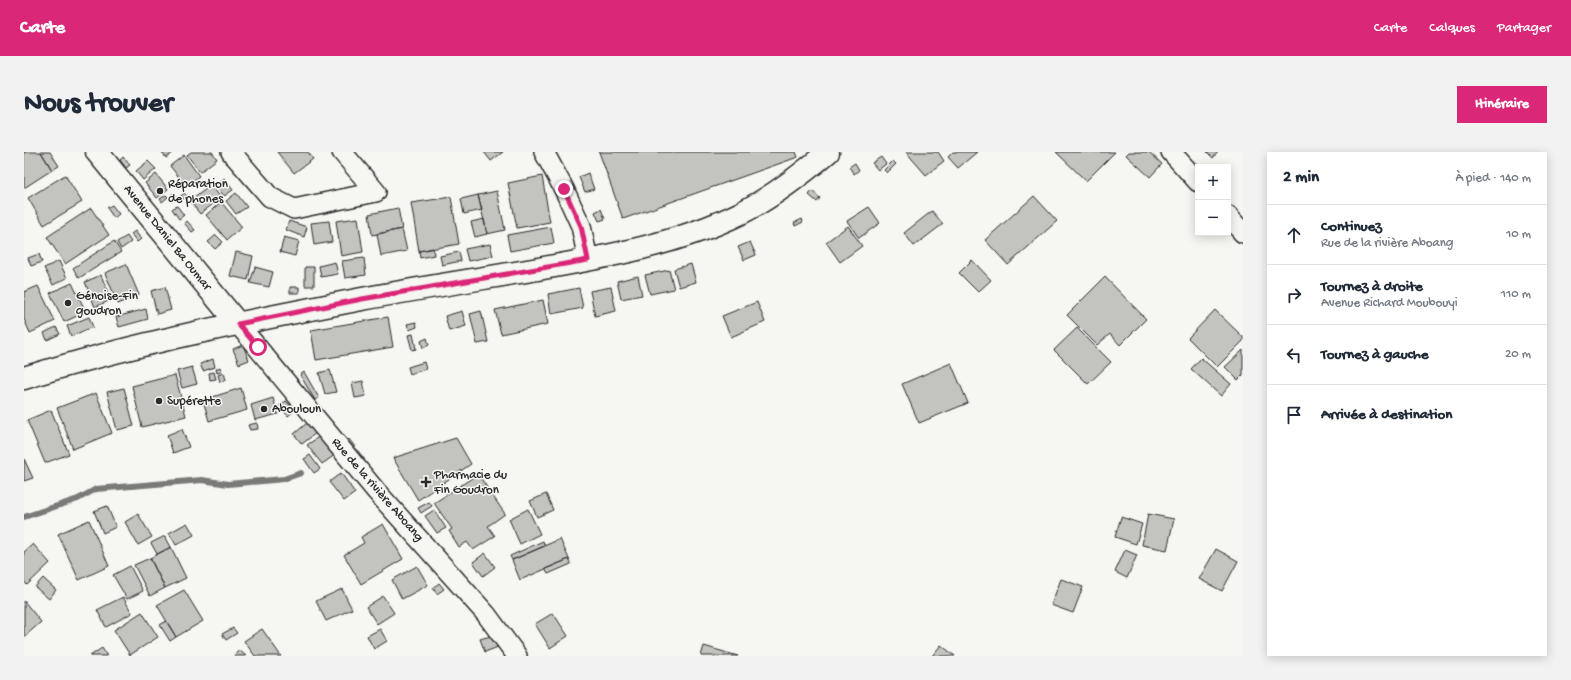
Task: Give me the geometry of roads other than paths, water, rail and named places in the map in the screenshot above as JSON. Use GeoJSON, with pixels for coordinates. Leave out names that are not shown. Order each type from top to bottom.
{"type":"FeatureCollection","features":[{"type":"Feature","properties":{"kind":"street","name":"Avenue Daniel Ba Oumar"},"geometry":{"type":"LineString","coordinates":[[97,152],[238,324]]}},
{"type":"Feature","properties":{"kind":"street"},"geometry":{"type":"LineString","coordinates":[[231,152],[270,197],[294,209],[376,192],[342,152]]}},
{"type":"Feature","properties":{"kind":"street"},"geometry":{"type":"LineString","coordinates":[[544,152],[564,189],[581,226],[588,260]]}},
{"type":"Feature","properties":{"kind":"street"},"geometry":{"type":"LineString","coordinates":[[24,378],[130,347],[238,324],[362,299],[588,260],[660,243],[709,227],[742,212],[792,182],[828,152]]}},
{"type":"Feature","properties":{"kind":"street"},"geometry":{"type":"LineString","coordinates":[[1171,152],[1195,179]]}},
{"type":"Feature","properties":{"kind":"street"},"geometry":{"type":"LineString","coordinates":[[1231,219],[1243,233]]}},
{"type":"Feature","properties":{"kind":"street","name":"Rue de la rivière Aboang"},"geometry":{"type":"LineString","coordinates":[[238,324],[376,491],[486,614],[517,656]]}},
{"type":"Feature","properties":{"kind":"waterway"},"geometry":{"type":"LineString","coordinates":[[24,517],[78,499],[96,489],[202,480],[228,484],[284,479],[301,473]]}},
{"type":"Feature","properties":{"kind":"place","name":"Réparation de phones"},"geometry":{"type":"Point","coordinates":[160,191]}},
{"type":"Feature","properties":{"kind":"place","name":"Génoise-Fin goudron"},"geometry":{"type":"Point","coordinates":[68,303]}},
{"type":"Feature","properties":{"kind":"place","name":"Supérette"},"geometry":{"type":"Point","coordinates":[159,401]}},
{"type":"Feature","properties":{"kind":"place","name":"Abouloun"},"geometry":{"type":"Point","coordinates":[264,409]}},
{"type":"Feature","properties":{"kind":"place","name":"Pharmacie du Fin Goudron"},"geometry":{"type":"Point","coordinates":[426,482]}}]}
